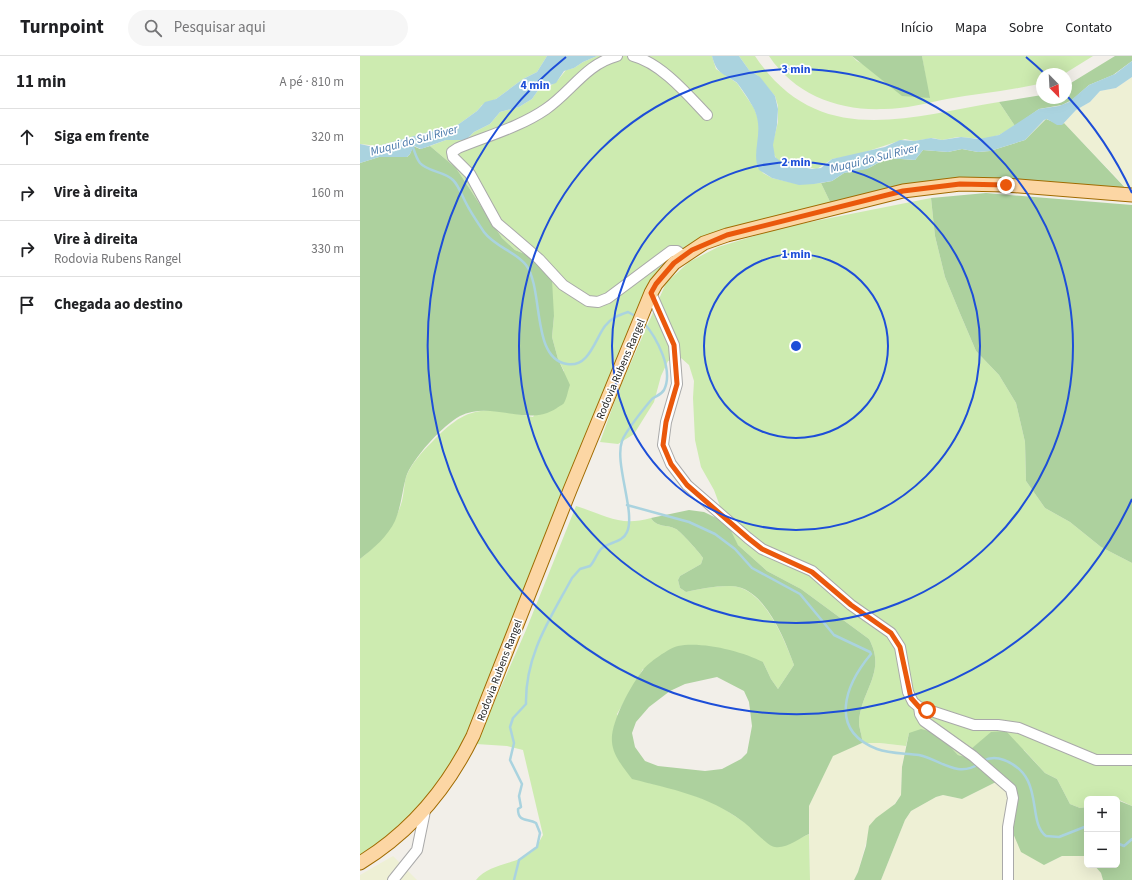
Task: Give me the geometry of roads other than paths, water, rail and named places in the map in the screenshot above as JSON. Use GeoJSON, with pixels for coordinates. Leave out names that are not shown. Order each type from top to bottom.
{"type":"FeatureCollection","features":[{"type":"Feature","properties":{"kind":"main road","name":"Rodovia Rubens Rangel"},"geometry":{"type":"LineString","coordinates":[[360,863],[391,842],[424,811],[450,779],[474,736],[567,498],[651,293],[665,273],[684,256],[704,243],[727,235],[895,193],[933,186],[960,184],[1006,185],[1132,195]]}},
{"type":"Feature","properties":{"kind":"street"},"geometry":{"type":"LineString","coordinates":[[617,56],[584,73],[546,109],[525,120],[458,148],[452,152],[453,157],[470,174],[497,223],[539,259],[563,285],[588,301],[598,302],[608,298],[671,251],[675,250],[684,256]]}},
{"type":"Feature","properties":{"kind":"street"},"geometry":{"type":"LineString","coordinates":[[633,56],[647,60],[678,85],[707,115]]}},
{"type":"Feature","properties":{"kind":"street"},"geometry":{"type":"LineString","coordinates":[[651,293],[674,345],[677,384],[666,422],[663,445],[671,464],[687,485],[762,549],[812,572],[851,605],[891,633],[902,654],[908,692],[913,702],[919,707],[974,725],[998,725],[1019,728],[1096,760],[1132,760]]}},
{"type":"Feature","properties":{"kind":"street"},"geometry":{"type":"LineString","coordinates":[[919,707],[920,714],[924,720],[973,756],[1011,789],[1013,798],[1008,827],[1008,880]]}},
{"type":"Feature","properties":{"kind":"street"},"geometry":{"type":"LineString","coordinates":[[393,880],[417,850],[424,811]]}},
{"type":"Feature","properties":{"kind":"water","name":"Muqui do Sul River"},"geometry":{"type":"Polygon","coordinates":[[[547,56],[597,56],[574,68],[564,71],[556,83],[539,89],[532,99],[519,107],[500,112],[490,124],[474,132],[466,140],[446,140],[421,149],[414,146],[407,157],[379,157],[360,163],[360,144],[378,146],[429,132],[452,129],[477,111],[485,102],[496,99],[523,79],[537,72],[547,56]]]}},
{"type":"Feature","properties":{"kind":"water","name":"Muqui do Sul River"},"geometry":{"type":"Polygon","coordinates":[[[712,56],[739,56],[749,70],[760,77],[775,96],[778,109],[777,125],[773,145],[775,157],[783,163],[812,169],[821,168],[832,159],[885,147],[900,140],[914,141],[931,138],[942,140],[961,137],[979,139],[999,135],[1039,109],[1072,104],[1072,99],[1089,85],[1115,74],[1132,61],[1132,77],[1116,88],[1100,91],[1090,102],[1076,110],[1062,125],[1057,125],[1047,119],[1044,120],[1025,140],[990,151],[978,152],[962,149],[948,152],[923,150],[915,160],[887,158],[867,169],[844,173],[832,181],[799,185],[772,178],[759,170],[756,156],[758,132],[757,116],[738,83],[718,70],[712,56]]]}},
{"type":"Feature","properties":{"kind":"waterway","name":"Muqui do Sul River"},"geometry":{"type":"LineString","coordinates":[[412,144],[416,156],[423,166],[445,175],[455,182],[472,214],[484,232],[494,242],[516,256],[526,265],[535,290],[543,337],[548,350],[556,359],[567,364],[581,362],[610,321],[628,312],[637,317]]}},
{"type":"Feature","properties":{"kind":"waterway"},"geometry":{"type":"LineString","coordinates":[[514,880],[519,860],[537,847],[540,833],[536,823],[522,818],[518,813],[518,809],[521,807],[519,796],[522,784],[510,760],[514,743],[510,727],[513,718],[526,704],[530,669],[540,638],[572,578],[580,569],[590,566],[602,548],[623,538],[627,532],[629,513],[622,474],[620,450],[622,441],[631,426],[652,399],[663,392],[667,382],[667,373],[663,355],[654,337],[644,323]]}},
{"type":"Feature","properties":{"kind":"waterway"},"geometry":{"type":"LineString","coordinates":[[627,505],[689,522],[715,534],[735,549],[752,568],[800,594],[834,635],[870,652],[871,654],[854,679],[846,706],[847,719],[852,730],[862,741],[882,751],[919,755],[956,769],[971,768],[979,764]]}},
{"type":"Feature","properties":{"kind":"waterway"},"geometry":{"type":"LineString","coordinates":[[983,761],[998,758],[1017,767],[1025,777],[1030,787],[1037,820],[1040,829],[1046,836],[1059,837],[1084,827]]}},
{"type":"Feature","properties":{"kind":"waterway"},"geometry":{"type":"LineString","coordinates":[[1120,844],[1124,846],[1132,839]]}}]}
